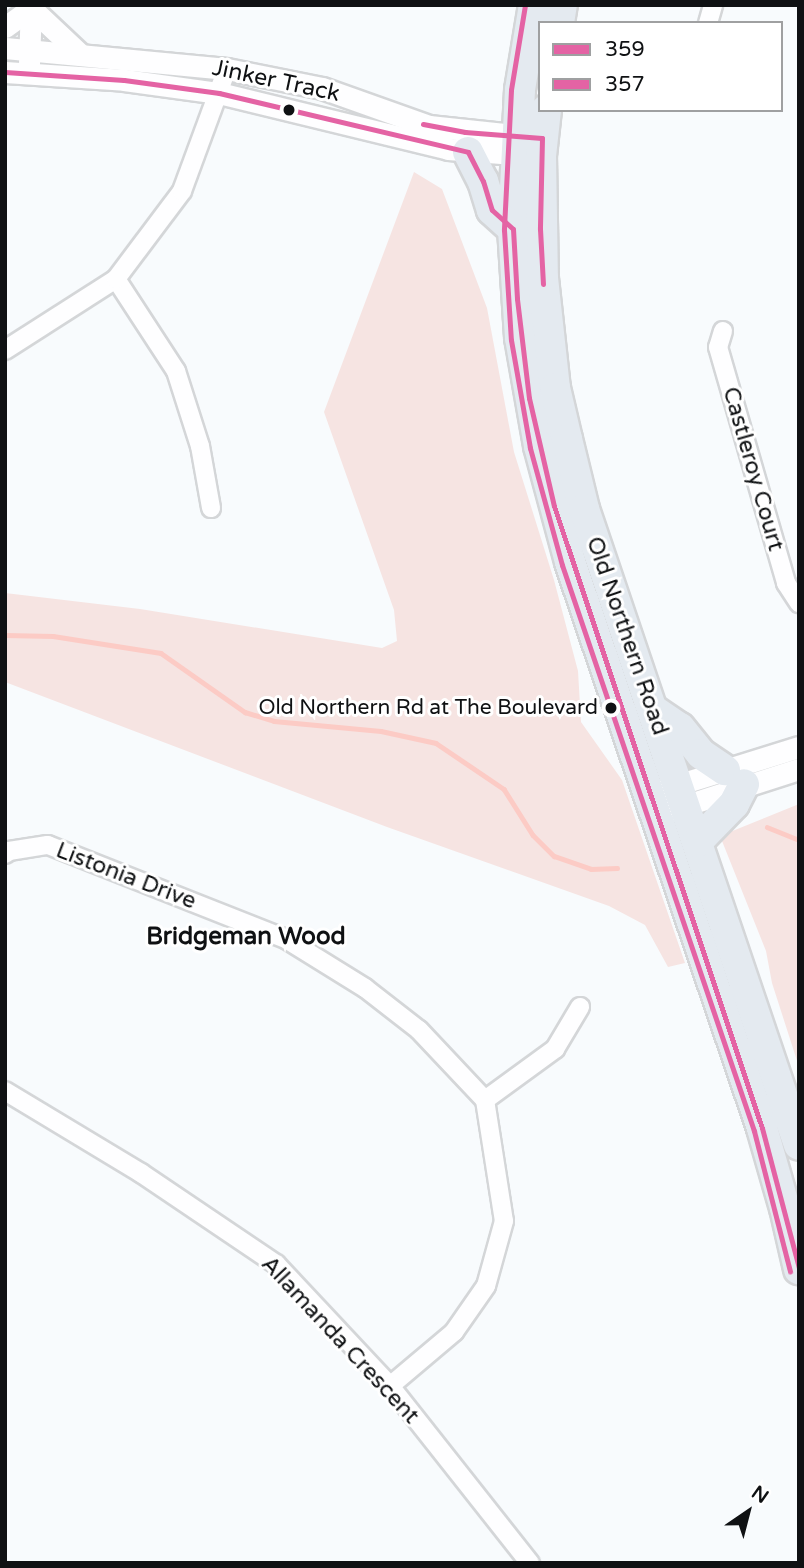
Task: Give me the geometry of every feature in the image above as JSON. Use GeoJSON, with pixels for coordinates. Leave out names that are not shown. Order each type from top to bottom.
{"type":"FeatureCollection","features":[{"type":"Feature","properties":{"kind":"highway","name":"Old Northern Road"},"geometry":{"type":"LineString","coordinates":[[534,5],[520,90],[532,139],[555,388],[584,509],[799,1145]]}},
{"type":"Feature","properties":{"kind":"highway","name":"Old Northern Road"},"geometry":{"type":"LineString","coordinates":[[532,139],[513,229],[520,338],[539,446],[570,562],[762,1128],[799,1269]]}},
{"type":"Feature","properties":{"kind":"highway"},"geometry":{"type":"LineString","coordinates":[[468,152],[483,181],[492,210],[513,229]]}},
{"type":"Feature","properties":{"kind":"highway"},"geometry":{"type":"LineString","coordinates":[[653,710],[680,728],[701,754],[735,777],[734,804],[697,842]]}},
{"type":"Feature","properties":{"kind":"street"},"geometry":{"type":"LineString","coordinates":[[5,27],[31,7]]}},
{"type":"Feature","properties":{"kind":"street"},"geometry":{"type":"LineString","coordinates":[[29,73],[31,7]]}},
{"type":"Feature","properties":{"kind":"street"},"geometry":{"type":"LineString","coordinates":[[31,7],[80,54]]}},
{"type":"Feature","properties":{"kind":"street","name":"Jinker Track"},"geometry":{"type":"LineString","coordinates":[[5,48],[227,69],[323,88],[429,126],[532,139]]}},
{"type":"Feature","properties":{"kind":"street"},"geometry":{"type":"LineString","coordinates":[[5,350],[116,279],[182,191],[227,69]]}},
{"type":"Feature","properties":{"kind":"street","name":"Jinker Track"},"geometry":{"type":"LineString","coordinates":[[5,72],[124,80],[219,93],[468,152],[532,139]]}},
{"type":"Feature","properties":{"kind":"street"},"geometry":{"type":"LineString","coordinates":[[116,279],[176,371],[200,446],[211,508]]}},
{"type":"Feature","properties":{"kind":"street","name":"Castleroy Court"},"geometry":{"type":"LineString","coordinates":[[723,331],[718,347],[786,583],[799,603]]}},
{"type":"Feature","properties":{"kind":"street"},"geometry":{"type":"LineString","coordinates":[[653,803],[735,777],[799,747]]}},
{"type":"Feature","properties":{"kind":"street"},"geometry":{"type":"LineString","coordinates":[[735,777],[799,769]]}},
{"type":"Feature","properties":{"kind":"street","name":"Listonia Drive"},"geometry":{"type":"LineString","coordinates":[[5,854],[9,851],[48,845],[286,939],[365,988],[419,1030],[485,1100]]}},
{"type":"Feature","properties":{"kind":"street"},"geometry":{"type":"LineString","coordinates":[[390,1387],[454,1332],[486,1286],[504,1221],[485,1100],[555,1049],[580,1007]]}},
{"type":"Feature","properties":{"kind":"street","name":"Allamanda Crescent"},"geometry":{"type":"LineString","coordinates":[[5,1091],[141,1172],[276,1264],[390,1387],[530,1563]]}},
{"type":"Feature","properties":{"kind":"shaded area"},"geometry":{"type":"Polygon","coordinates":[[[414,172],[442,189],[487,308],[514,452],[554,580],[578,671],[581,722],[622,780],[685,963],[668,967],[645,925],[609,906],[387,827],[5,682],[5,593],[140,609],[382,648],[397,641],[394,610],[324,412],[414,172]]]}},
{"type":"Feature","properties":{"kind":"shaded area"},"geometry":{"type":"Polygon","coordinates":[[[799,804],[799,1067],[772,983],[766,951],[720,836],[799,804]]]}},
{"type":"Feature","properties":{"kind":"waterway"},"geometry":{"type":"LineString","coordinates":[[5,635],[53,636],[161,653],[245,712],[274,721],[381,731],[436,743],[504,789],[533,835],[554,856],[591,869],[617,868]]}},
{"type":"Feature","properties":{"kind":"waterway"},"geometry":{"type":"LineString","coordinates":[[767,827],[799,840]]}},
{"type":"Feature","properties":{"kind":"transit line","name":"357"},"geometry":{"type":"LineString","coordinates":[[525,5],[511,90],[504,230],[511,340],[530,448],[562,565],[754,1131],[790,1271]]}},
{"type":"Feature","properties":{"kind":"transit line","name":"359"},"geometry":{"type":"LineString","coordinates":[[5,72],[124,80],[219,93],[468,152],[483,181],[492,210],[513,229],[517,299],[529,398],[554,506],[762,1128],[799,1268]]}},
{"type":"Feature","properties":{"kind":"transit line","name":"359"},"geometry":{"type":"LineString","coordinates":[[423,124],[465,132],[542,138],[540,229],[543,284]]}},
{"type":"Feature","properties":{"kind":"place","name":"Old Northern Rd at The Boulevard"},"geometry":{"type":"Point","coordinates":[611,708]}},
{"type":"Feature","properties":{"kind":"district","name":"Bridgeman Wood"},"geometry":{"type":"Point","coordinates":[246,937]}}]}
